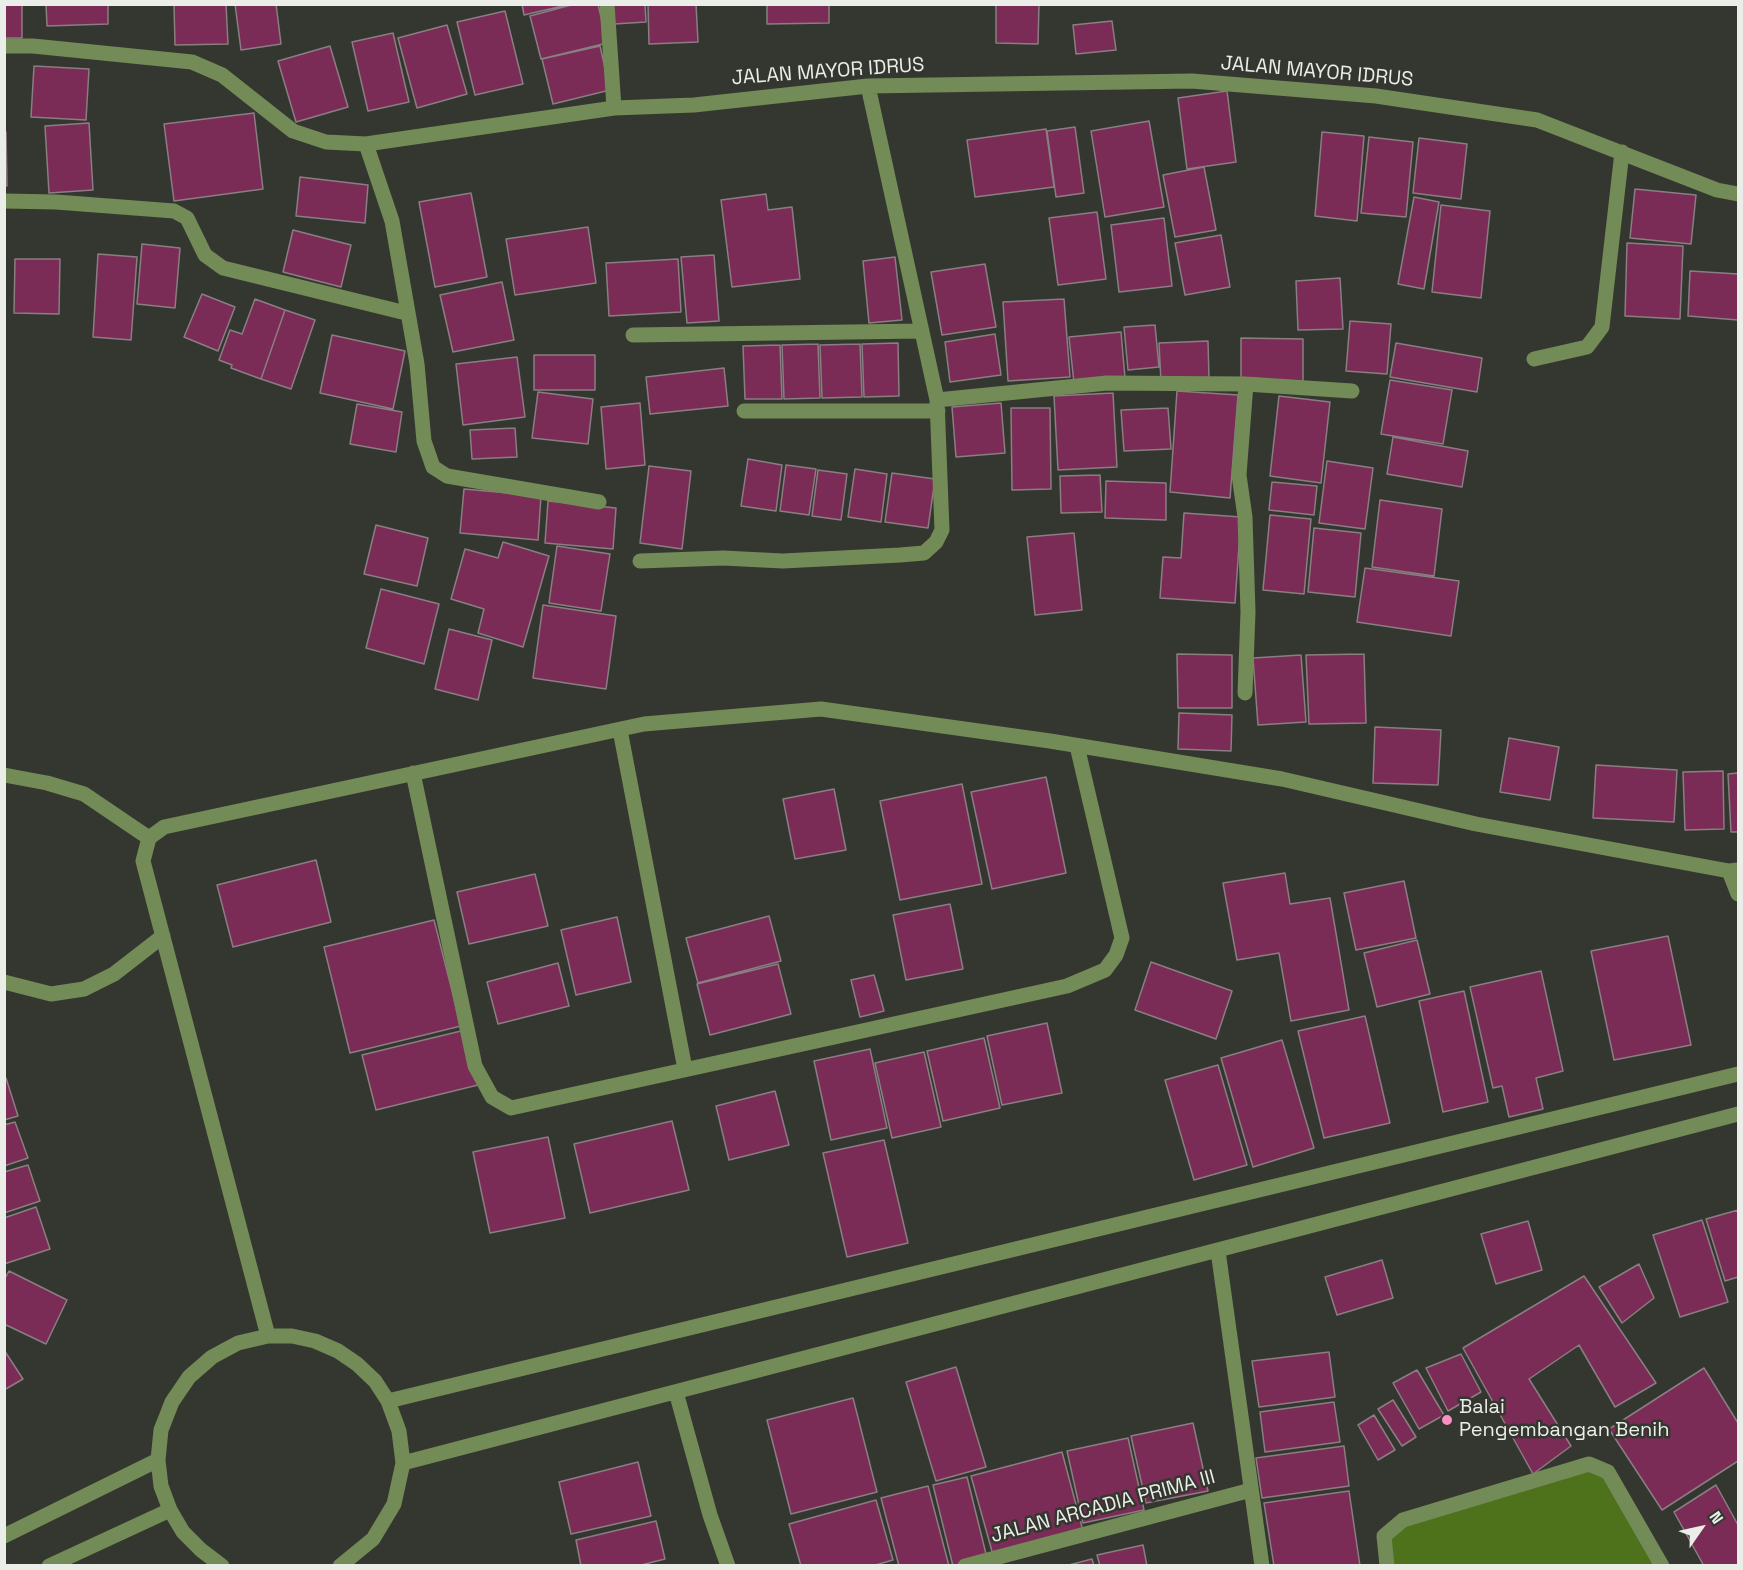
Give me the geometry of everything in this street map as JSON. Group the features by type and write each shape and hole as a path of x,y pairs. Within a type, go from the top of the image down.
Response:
{"street":[{"path":"607,4 614,108"},
{"name":"JALAN MAYOR IDRUS","path":"4,46 192,62 222,75 292,131 326,142 366,144 614,108 694,105 868,86 1192,81 1376,96 1537,120 1717,190 1738,194"},
{"path":"640,561 723,558 783,561 924,553 936,542 942,530 938,405 868,86"},
{"path":"366,144 392,222 406,313 417,364 424,441 434,467 447,476 599,502"},
{"path":"1534,359 1587,347 1602,327 1622,152"},
{"path":"4,201 56,202 174,211 187,218 205,255 224,268 406,313"},
{"path":"633,335 922,331"},
{"path":"744,411 938,405 1107,383 1246,384 1352,391"},
{"path":"1245,693 1248,612 1246,529 1239,475 1246,384"},
{"path":"268,1336 143,861 149,838 164,827 644,724 820,709 1077,746 1282,779 1476,824 1734,870 1738,894"},
{"path":"620,730 685,1069"},
{"path":"413,773 475,1066 492,1098 511,1108 1067,986 1105,970 1116,955 1122,938 1077,746"},
{"path":"4,775 47,783 84,794 149,838"},
{"path":"4,982 51,994 84,989 114,974 163,936"},
{"path":"388,1401 1738,1074"},
{"path":"403,1463 1738,1114"},
{"path":"1218,1251 1262,1566"},
{"path":"222,1566 183,1532 170,1510 161,1486 158,1460 161,1430 172,1402 189,1377 212,1357 238,1343 268,1336 292,1336 315,1341 338,1351 357,1364 375,1381 388,1401 399,1431 403,1463 394,1504 373,1539 340,1566"},
{"path":"676,1392 710,1515 728,1566"},
{"path":"4,1536 158,1460"},
{"path":"1387,1566 1384,1536 1403,1520 1588,1464 1608,1472 1662,1566"},
{"name":"JALAN ARCADIA PRIMA III","path":"965,1566 1251,1490"},
{"path":"49,1566 170,1510"}],"green space":[{"path":"1589,1464 1608,1472 1662,1565 1387,1565 1384,1536 1403,1520"}],"building":[{"path":"4,4 22,4 22,38 4,38"},
{"path":"46,4 108,4 108,24 47,26"},
{"path":"174,4 226,4 228,44 175,45"},
{"path":"235,4 276,4 281,44 241,50"},
{"path":"522,4 571,4 524,15"},
{"path":"575,4 598,4 607,43 541,59 530,16"},
{"path":"613,4 645,4 646,22 614,24"},
{"path":"648,4 696,4 698,42 649,44"},
{"path":"767,4 829,4 829,23 767,24"},
{"path":"996,4 1039,4 1038,44 996,43"},
{"path":"505,11 523,84 475,95 457,22"},
{"path":"1112,21 1116,50 1076,54 1073,25"},
{"path":"447,25 467,94 417,108 398,38"},
{"path":"393,33 409,102 368,111 352,42"},
{"path":"330,46 348,107 296,122 278,61"},
{"path":"600,46 610,90 553,104 542,59"},
{"path":"34,66 89,69 86,120 31,117"},
{"path":"1227,91 1236,162 1187,169 1178,98"},
{"path":"254,113 263,189 174,201 164,124"},
{"path":"1149,121 1164,207 1105,217 1091,131"},
{"path":"89,123 93,190 49,193 45,126"},
{"path":"1075,127 1084,193 1056,197 1047,131"},
{"path":"1046,129 1054,187 975,197 967,140"},
{"path":"4,132 6,132 7,186 4,186"},
{"path":"1322,132 1364,136 1357,221 1315,216"},
{"path":"1369,137 1413,142 1406,217 1361,213"},
{"path":"1419,138 1467,144 1461,199 1413,193"},
{"path":"1204,167 1216,230 1175,237 1163,175"},
{"path":"300,177 368,185 365,223 296,216"},
{"path":"1635,189 1696,195 1691,244 1630,238"},
{"path":"471,193 487,277 435,287 419,202"},
{"path":"766,194 768,210 792,207 800,279 732,287 721,200"},
{"path":"1414,197 1439,202 1424,289 1398,284"},
{"path":"1441,205 1490,211 1481,298 1432,292"},
{"path":"1097,212 1106,279 1058,285 1049,218"},
{"path":"1164,218 1172,286 1119,292 1111,225"},
{"path":"588,227 596,283 515,295 506,239"},
{"path":"293,230 351,245 341,287 283,272"},
{"path":"1221,235 1230,287 1185,295 1175,243"},
{"path":"1627,243 1683,246 1680,319 1625,316"},
{"path":"142,244 180,248 175,308 137,304"},
{"path":"98,254 137,257 131,340 93,337"},
{"path":"714,255 719,321 687,323 681,257"},
{"path":"895,257 902,320 869,323 863,261"},
{"path":"15,259 60,259 59,314 14,313"},
{"path":"678,259 681,312 609,316 606,263"},
{"path":"985,264 996,327 942,335 931,272"},
{"path":"1690,271 1738,274 1738,320 1688,316"},
{"path":"1340,278 1343,329 1298,330 1296,281"},
{"path":"502,282 514,340 453,352 440,295"},
{"path":"202,294 235,307 218,351 184,337"},
{"path":"255,299 285,310 261,379 231,368 232,365 219,360 230,330 242,334"},
{"path":"1064,299 1070,377 1008,381 1003,302"},
{"path":"285,310 315,320 291,389 261,379"},
{"path":"1350,321 1391,324 1387,374 1346,371"},
{"path":"1155,325 1159,367 1128,370 1124,327"},
{"path":"1121,332 1125,378 1074,383 1069,337"},
{"path":"995,334 1001,375 950,382 945,342"},
{"path":"332,335 405,351 393,409 320,393"},
{"path":"1241,338 1303,339 1303,381 1241,380"},
{"path":"1208,341 1209,380 1161,382 1159,343"},
{"path":"898,343 899,396 864,397 862,344"},
{"path":"1396,343 1482,358 1477,392 1390,377"},
{"path":"818,344 820,398 784,399 782,345"},
{"path":"860,344 862,397 822,398 820,345"},
{"path":"780,345 782,399 745,399 743,346"},
{"path":"534,355 595,355 595,390 534,390"},
{"path":"517,357 525,417 463,425 456,364"},
{"path":"724,368 728,406 650,414 646,377"},
{"path":"1390,380 1452,390 1443,444 1381,434"},
{"path":"1177,391 1238,395 1230,498 1170,492"},
{"path":"538,392 593,399 588,444 532,438"},
{"path":"1113,393 1117,467 1058,470 1054,396"},
{"path":"1279,396 1330,402 1321,483 1270,476"},
{"path":"640,403 645,465 606,469 601,407"},
{"path":"1001,403 1005,453 956,457 952,407"},
{"path":"357,404 402,412 396,452 350,444"},
{"path":"1011,408 1050,408 1051,489 1012,490"},
{"path":"1168,408 1171,449 1124,451 1121,410"},
{"path":"515,428 517,457 472,459 470,430"},
{"path":"1393,437 1468,451 1462,487 1387,474"},
{"path":"748,459 782,465 776,511 741,506"},
{"path":"1327,461 1373,468 1365,529 1319,523"},
{"path":"786,465 816,469 809,515 780,511"},
{"path":"649,466 691,471 682,549 640,543"},
{"path":"855,469 887,474 881,522 848,517"},
{"path":"818,470 847,474 841,520 812,516"},
{"path":"892,473 935,479 928,528 885,522"},
{"path":"1100,475 1102,512 1061,513 1060,476"},
{"path":"1106,481 1166,483 1166,520 1105,518"},
{"path":"1272,482 1317,486 1314,515 1269,510"},
{"path":"464,489 541,496 538,540 460,533"},
{"path":"1380,500 1442,509 1434,576 1372,567"},
{"path":"548,501 616,508 613,549 545,543"},
{"path":"1184,513 1241,517 1235,603 1160,598 1163,557 1181,558"},
{"path":"1270,515 1311,519 1304,594 1263,590"},
{"path":"376,525 428,538 417,586 364,574"},
{"path":"1314,528 1361,533 1355,597 1308,592"},
{"path":"1074,533 1082,610 1035,615 1027,537"},
{"path":"503,542 549,556 523,647 478,633 484,609 451,599 465,549 498,558"},
{"path":"557,546 610,554 601,611 549,603"},
{"path":"1365,568 1459,581 1451,636 1357,622"},
{"path":"381,589 439,604 424,664 366,648"},
{"path":"543,605 616,616 606,689 533,678"},
{"path":"449,629 492,640 478,700 435,689"},
{"path":"1177,654 1232,655 1232,708 1178,708"},
{"path":"1364,654 1366,723 1309,724 1306,655"},
{"path":"1301,655 1306,722 1258,725 1253,658"},
{"path":"1179,713 1232,715 1231,751 1178,749"},
{"path":"1375,727 1441,730 1438,785 1373,783"},
{"path":"1509,738 1559,747 1550,800 1500,792"},
{"path":"1596,765 1677,770 1674,822 1593,818"},
{"path":"1723,771 1724,829 1685,830 1683,772"},
{"path":"1738,773 1738,832 1731,832 1728,774"},
{"path":"1046,777 1066,873 992,889 971,792"},
{"path":"962,784 982,884 900,900 880,801"},
{"path":"834,789 846,850 795,859 783,799"},
{"path":"316,860 331,922 233,947 217,885"},
{"path":"1285,873 1290,904 1330,898 1349,1010 1291,1021 1279,953 1237,960 1223,883"},
{"path":"535,874 548,926 469,944 457,892"},
{"path":"1404,881 1416,938 1356,950 1344,893"},
{"path":"950,904 963,969 906,980 893,915"},
{"path":"769,916 781,961 698,983 686,938"},
{"path":"617,917 631,982 576,995 561,930"},
{"path":"434,920 461,1026 350,1053 324,947"},
{"path":"1668,936 1691,1045 1614,1060 1591,951"},
{"path":"1417,940 1430,994 1377,1007 1364,953"},
{"path":"1151,962 1232,991 1216,1039 1135,1010"},
{"path":"558,963 569,1006 498,1024 487,982"},
{"path":"778,964 791,1014 710,1035 697,984"},
{"path":"1541,971 1563,1071 1536,1078 1543,1109 1509,1117 1502,1086 1493,1088 1470,987"},
{"path":"874,975 884,1011 860,1017 851,980"},
{"path":"1464,991 1488,1102 1443,1112 1419,1001"},
{"path":"1365,1016 1390,1123 1324,1138 1298,1031"},
{"path":"1047,1023 1062,1093 1002,1105 987,1036"},
{"path":"465,1030 478,1085 376,1110 362,1055"},
{"path":"984,1038 1000,1108 943,1121 927,1051"},
{"path":"1282,1040 1314,1148 1253,1167 1221,1058"},
{"path":"870,1049 887,1128 831,1140 814,1061"},
{"path":"924,1052 941,1127 892,1138 875,1063"},
{"path":"1218,1065 1247,1165 1194,1180 1165,1080"},
{"path":"6,1078 18,1116 4,1120 4,1079"},
{"path":"775,1091 789,1145 729,1160 716,1106"},
{"path":"672,1121 689,1190 590,1213 574,1144"},
{"path":"15,1122 28,1158 4,1166 4,1125"},
{"path":"548,1137 565,1218 490,1233 473,1152"},
{"path":"884,1140 908,1243 847,1257 823,1153"},
{"path":"28,1165 40,1201 4,1213 4,1172"},
{"path":"36,1207 50,1249 4,1264 4,1218"},
{"path":"1738,1210 1738,1277 1725,1281 1706,1219"},
{"path":"1702,1220 1728,1302 1680,1317 1653,1235"},
{"path":"1528,1221 1542,1270 1496,1284 1481,1234"},
{"path":"1382,1260 1393,1298 1337,1315 1325,1277"},
{"path":"1639,1264 1654,1298 1622,1323 1599,1287"},
{"path":"9,1271 67,1300 46,1344 4,1324 4,1280"},
{"path":"1584,1276 1656,1383 1615,1407 1579,1345 1529,1379 1571,1446 1533,1474 1463,1348"},
{"path":"4,1350 23,1379 4,1390"},
{"path":"1329,1352 1335,1397 1259,1407 1252,1361"},
{"path":"1461,1354 1481,1392 1448,1411 1426,1368"},
{"path":"956,1367 986,1467 936,1481 906,1382"},
{"path":"1704,1368 1738,1423 1738,1461 1662,1510 1609,1429"},
{"path":"1417,1370 1444,1415 1419,1429 1393,1383"},
{"path":"853,1398 877,1492 791,1514 767,1420"},
{"path":"1393,1400 1416,1437 1402,1446 1378,1409"},
{"path":"1334,1402 1340,1442 1265,1452 1260,1412"},
{"path":"1374,1415 1395,1450 1378,1460 1358,1425"},
{"path":"1193,1423 1208,1491 1146,1503 1131,1436"},
{"path":"1128,1438 1144,1510 1083,1523 1067,1451"},
{"path":"1344,1446 1349,1486 1262,1498 1256,1458"},
{"path":"1062,1452 1083,1531 993,1555 971,1476"},
{"path":"638,1462 651,1516 571,1534 559,1482"},
{"path":"967,1477 987,1558 953,1566 933,1485"},
{"path":"1716,1485 1738,1525 1738,1566 1704,1566 1674,1512"},
{"path":"928,1486 949,1566 899,1566 881,1498"},
{"path":"1349,1491 1360,1566 1274,1566 1264,1503"},
{"path":"876,1500 893,1560 872,1566 801,1566 789,1524"},
{"path":"656,1521 665,1559 637,1566 581,1566 576,1540"},
{"path":"1143,1545 1147,1566 1100,1566 1097,1555"},
{"path":"1092,1559 1094,1566 1065,1566"}],"place":[{"name":"Balai Pengembangan Benih","path":"1447,1420"}]}
